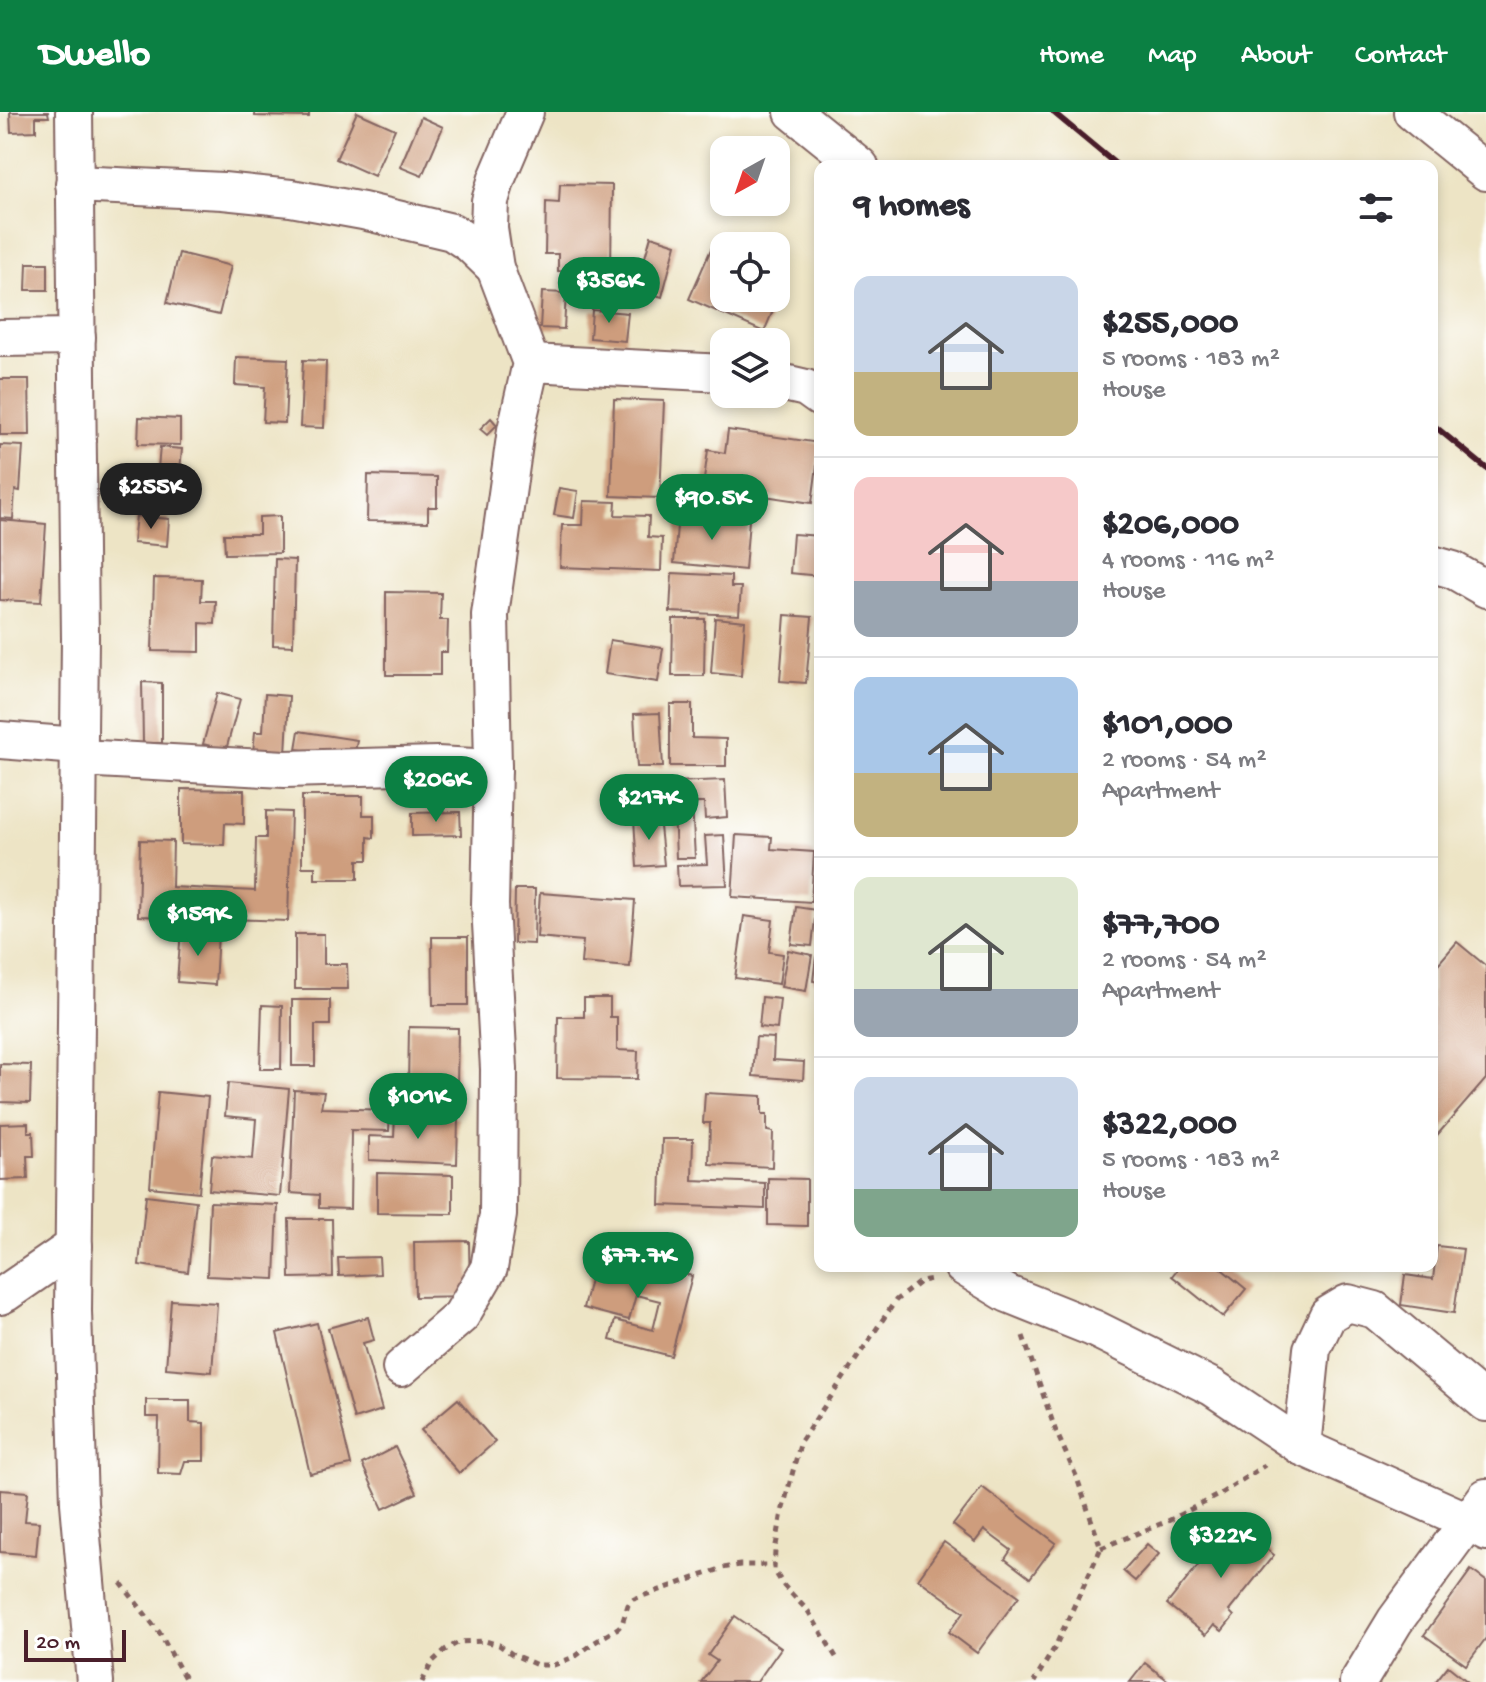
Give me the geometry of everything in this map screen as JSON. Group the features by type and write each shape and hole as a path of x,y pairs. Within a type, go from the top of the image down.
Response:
{"street":[{"path":"74,112 79,752 73,1311 79,1503 95,1682"},
{"path":"401,1368 461,1316 489,1268 498,1215 499,1069 490,905 493,768 490,615 516,430 531,363 495,268 489,228 490,201 497,178 525,112"},
{"path":"793,112 853,160"},
{"path":"1412,112 1486,172"},
{"path":"74,184 223,191 291,198 413,221 452,232 495,268"},
{"path":"452,232 490,201"},
{"path":"0,338 77,337"},
{"path":"531,363 710,372"},
{"path":"790,384 814,394"},
{"path":"1438,566 1453,570 1486,589"},
{"path":"0,740 79,752 285,769 437,765 493,768"},
{"path":"0,1296 74,1246"},
{"path":"951,1272 1093,1328 1212,1387 1302,1447 1480,1516 1395,1621 1358,1682"},
{"path":"1302,1447 1312,1349 1328,1315 1348,1303 1375,1310 1486,1403"}],"path":[{"path":"1053,112 1111,160"},
{"path":"1438,429 1486,468"},
{"path":"836,1657 808,1611 784,1586 774,1570 782,1512 801,1441 896,1300 921,1281 951,1272"},
{"path":"1008,1294 1101,1548"},
{"path":"1034,1682 1055,1647 1101,1548 1168,1521 1220,1494 1262,1466 1302,1447"},
{"path":"82,1545 122,1584 159,1632 187,1682"},
{"path":"422,1682 432,1662 459,1642 485,1641 537,1665 554,1665 576,1656 618,1628 634,1599 723,1568 774,1565"}],"building":[{"path":"10,112 48,112 49,117 36,117 36,131 11,132"},
{"path":"255,112 309,112 309,117 255,116"},
{"path":"357,112 395,129 374,176 336,159"},
{"path":"421,117 443,127 422,176 400,167"},
{"path":"560,184 612,185 611,272 558,271 558,254 545,254 546,202 559,203"},
{"path":"651,236 676,244 662,297 636,289"},
{"path":"710,251 710,308 689,299"},
{"path":"179,253 231,266 219,315 167,303"},
{"path":"27,263 48,263 48,290 26,290"},
{"path":"542,292 566,293 564,329 540,328"},
{"path":"592,310 628,313 625,341 590,338"},
{"path":"719,312 772,312 766,328 755,328"},
{"path":"236,357 288,359 285,423 263,422 265,387 235,385"},
{"path":"303,360 326,361 324,428 300,427"},
{"path":"0,379 29,379 30,435 0,435"},
{"path":"614,399 664,401 660,498 611,496"},
{"path":"139,417 180,419 180,445 138,444"},
{"path":"491,418 497,425 487,435 480,429"},
{"path":"728,430 814,442 812,503 703,487 708,450 725,453"},
{"path":"0,445 23,446 20,491 15,490 13,519 0,518"},
{"path":"160,447 182,449 176,513 154,511"},
{"path":"368,475 437,477 437,507 428,507 428,522 367,521"},
{"path":"559,488 578,491 574,518 554,515"},
{"path":"584,501 616,502 615,515 649,516 648,537 662,538 661,571 560,567 562,525 583,525"},
{"path":"678,513 749,520 745,570 674,563"},
{"path":"136,516 169,519 167,546 133,543"},
{"path":"280,516 280,553 225,554 224,534 259,534 259,517"},
{"path":"0,520 46,524 41,602 0,600"},
{"path":"793,534 814,536 814,575 790,573"},
{"path":"275,559 295,560 293,646 273,645"},
{"path":"672,573 731,576 731,587 741,587 739,615 670,612"},
{"path":"154,578 202,579 201,601 216,601 215,624 200,623 200,652 152,651"},
{"path":"386,592 441,593 440,620 448,620 447,652 440,652 440,675 386,675"},
{"path":"785,615 812,617 806,683 780,681"},
{"path":"715,618 745,621 741,676 711,673"},
{"path":"673,619 705,619 704,676 672,676"},
{"path":"610,640 663,648 658,682 605,674"},
{"path":"142,682 162,683 162,743 143,743"},
{"path":"217,693 240,699 226,750 203,744"},
{"path":"265,694 289,696 286,754 253,753 255,732 263,732"},
{"path":"670,704 692,704 692,738 726,739 726,766 670,766"},
{"path":"660,713 663,767 637,767 634,714"},
{"path":"299,731 357,740 354,758 296,749"},
{"path":"725,780 727,817 705,819 704,803 692,803 695,858 676,858 673,782"},
{"path":"181,789 244,790 244,824 225,823 224,845 181,844"},
{"path":"302,796 363,796 363,815 374,815 374,838 368,837 368,860 358,860 358,879 315,879 315,867 302,867"},
{"path":"266,811 291,812 288,921 138,916 140,840 173,841 172,887 255,891 256,838 266,838"},
{"path":"460,812 461,835 412,836 412,813"},
{"path":"659,817 664,865 637,867 634,819"},
{"path":"724,835 727,885 678,886 677,865 707,864 705,836"},
{"path":"736,835 772,837 771,849 814,852 811,902 732,897"},
{"path":"515,889 535,889 534,944 514,943"},
{"path":"540,893 635,900 630,967 581,963 583,941 537,937"},
{"path":"796,907 814,910 812,946 791,944"},
{"path":"744,916 773,920 769,952 783,954 779,984 735,978"},
{"path":"181,930 218,933 215,985 177,982"},
{"path":"295,934 324,934 324,964 347,964 348,989 295,989"},
{"path":"432,937 468,937 468,1005 433,1005"},
{"path":"1457,942 1486,966 1486,1079 1438,1134 1438,964"},
{"path":"788,950 812,955 806,991 781,987"},
{"path":"762,997 780,999 777,1029 759,1027"},
{"path":"584,998 610,998 610,1017 617,1017 617,1050 638,1051 637,1079 557,1078 558,1017 584,1017"},
{"path":"292,1000 330,1000 330,1025 315,1025 315,1066 292,1066"},
{"path":"262,1005 282,1006 281,1069 260,1069"},
{"path":"409,1027 458,1028 457,1087 408,1087"},
{"path":"756,1037 774,1038 773,1060 804,1062 803,1080 753,1076"},
{"path":"0,1064 31,1065 30,1103 0,1102"},
{"path":"228,1083 289,1089 280,1196 209,1190 212,1155 253,1159 256,1119 225,1116"},
{"path":"294,1090 324,1092 321,1108 390,1110 389,1131 351,1130 350,1209 319,1208 319,1195 290,1193"},
{"path":"158,1092 208,1097 199,1192 150,1187"},
{"path":"705,1093 762,1096 762,1114 767,1114 767,1131 773,1132 772,1167 709,1164 710,1123 703,1123"},
{"path":"395,1116 458,1118 457,1164 369,1160 369,1136 394,1137"},
{"path":"28,1123 28,1132 33,1132 34,1156 27,1156 28,1179 0,1180 0,1124"},
{"path":"662,1139 693,1139 692,1180 765,1183 765,1209 660,1205"},
{"path":"377,1173 453,1175 453,1214 377,1213"},
{"path":"768,1178 807,1179 807,1226 768,1225"},
{"path":"146,1195 196,1201 188,1272 139,1265"},
{"path":"210,1202 278,1205 275,1279 207,1276"},
{"path":"289,1219 332,1219 333,1277 290,1278"},
{"path":"469,1241 470,1296 415,1297 414,1242"},
{"path":"1438,1246 1463,1249 1454,1313 1401,1305 1405,1275 1433,1279 1434,1272 1438,1272"},
{"path":"597,1251 692,1276 671,1356 610,1340 615,1320 653,1330 660,1301 636,1295 629,1320 583,1308"},
{"path":"379,1257 380,1274 339,1276 338,1258"},
{"path":"1175,1272 1225,1272 1246,1289 1223,1317 1172,1276"},
{"path":"171,1300 217,1303 212,1372 166,1368"},
{"path":"368,1317 374,1340 363,1343 382,1410 354,1419 328,1328"},
{"path":"317,1323 351,1465 310,1474 277,1333"},
{"path":"458,1399 495,1442 459,1473 421,1430"},
{"path":"146,1400 190,1400 190,1422 204,1423 204,1461 185,1461 181,1474 158,1473 159,1417 146,1417"},
{"path":"395,1447 417,1493 383,1509 362,1464"},
{"path":"982,1487 1056,1543 1030,1578 1005,1559 1011,1550 984,1530 975,1542 953,1525"},
{"path":"0,1490 28,1492 25,1521 39,1522 36,1555 0,1552"},
{"path":"1233,1522 1274,1555 1229,1611 1234,1616 1222,1631 1214,1625 1206,1635 1167,1604"},
{"path":"944,1542 1019,1596 977,1653 949,1632 964,1612 918,1579"},
{"path":"1147,1544 1159,1554 1135,1581 1123,1571"},
{"path":"1471,1570 1486,1581 1486,1638 1466,1665 1424,1635"},
{"path":"735,1616 781,1648 757,1682 701,1682 717,1661 708,1655"},
{"path":"1145,1663 1170,1682 1130,1682"},
{"path":"1448,1666 1468,1682 1435,1682"}],"railway":[{"path":"1053,112 1111,160"},
{"path":"1438,429 1486,468"}]}
